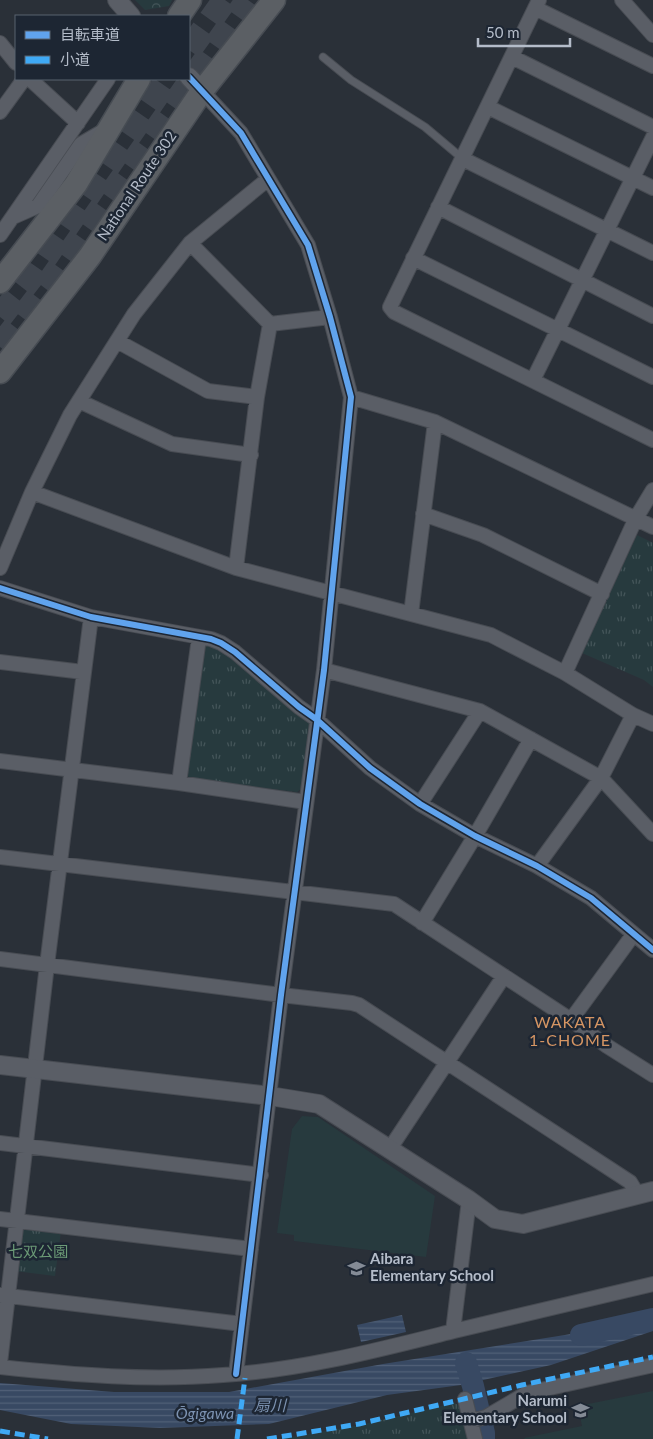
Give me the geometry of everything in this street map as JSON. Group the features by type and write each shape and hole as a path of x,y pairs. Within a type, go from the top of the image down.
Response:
{"highway":[{"name":"National Route 302","path":"0,372 90,256 161,151 195,84 274,0"},
{"path":"0,282 76,184 138,80"}],"street":[{"path":"116,0 130,15"},
{"path":"622,0 653,36"},
{"path":"653,66 537,4 390,307 394,312 653,440"},
{"path":"0,43 15,62"},
{"path":"512,57 653,127"},
{"path":"0,112 23,80"},
{"path":"31,80 78,123"},
{"path":"0,235 107,80"},
{"path":"195,84 241,134 308,245 330,317 351,397 324,670 316,719 315,741 281,995 236,1374"},
{"path":"488,107 653,188"},
{"path":"12,217 38,206 81,144 106,135"},
{"path":"533,380 653,137"},
{"path":"463,158 653,254"},
{"path":"0,568 32,492 70,416 134,314 190,243 268,179"},
{"path":"438,207 653,316"},
{"path":"190,243 270,324"},
{"path":"413,258 653,377"},
{"path":"270,324 330,317"},
{"path":"236,568 257,397 270,324"},
{"path":"117,342 208,390 257,397"},
{"path":"351,397 435,422 653,527"},
{"path":"80,401 172,444 251,455"},
{"path":"411,614 435,422"},
{"path":"566,673 636,518 653,490"},
{"path":"32,492 236,568 491,635 566,673 653,724"},
{"path":"423,514 484,535 602,594"},
{"path":"0,588 91,617 211,639 221,643 235,652 299,707 316,719 370,768 420,804 475,836 537,866 591,898 633,935 652,947"},
{"path":"0,1363 4,1296 26,1146 91,617"},
{"path":"179,783 199,638"},
{"path":"0,662 83,672"},
{"path":"324,670 480,711 601,778 653,834"},
{"path":"420,804 480,711"},
{"path":"537,866 601,778 633,714"},
{"path":"422,923 531,739"},
{"path":"0,761 179,783 306,802"},
{"path":"0,857 394,904 653,1075"},
{"path":"571,1020 633,935"},
{"path":"0,959 359,1005 649,1195"},
{"path":"389,1150 504,976"},
{"path":"0,1065 270,1096 319,1104 495,1218 524,1224 649,1195"},
{"path":"0,1142 261,1175"},
{"path":"453,1331 469,1200"},
{"path":"0,1219 252,1249"},
{"path":"0,1367 89,1375 155,1378 236,1374 329,1361 653,1284"},
{"path":"4,1296 242,1324"},
{"path":"478,1419 527,1393 653,1365"},
{"path":"465,1398 478,1419 475,1439"}],"lane":[{"path":"323,57 351,80 425,127 463,158"}],"green space":[{"path":"135,0 172,0 169,6 145,10"},
{"path":"637,535 653,543 653,687 644,680 582,653"},
{"path":"209,642 216,645 307,717 310,726 303,787 297,792 190,779 186,773 202,647"},
{"path":"302,1116 318,1117 435,1196 426,1257 294,1241 294,1235 277,1233 292,1129"},
{"name":"七双公園","path":"27,1227 61,1231 55,1276 15,1271 21,1232"},
{"path":"653,1391 653,1439 524,1438 582,1426 578,1406"},
{"path":"454,1403 463,1407 471,1439 280,1439 360,1425"}],"water":[{"path":"402,1315 406,1332 361,1342 357,1325"},
{"name":"扇川","path":"653,1321 653,1331 551,1365 461,1385 387,1395 269,1424 160,1428 71,1424 0,1410 0,1383 114,1392 229,1392 383,1364"}],"waterway":[{"name":"扇川","path":"581,1335 653,1319"},
{"path":"466,1363 473,1386 484,1439"}],"tunnel":[{"path":"190,49 225,0"},
{"path":"0,347 48,284 248,0"},
{"path":"0,317 33,275 167,80"}],"marked path":[{"path":"267,1439 359,1424 522,1385 653,1357"},
{"path":"237,1439 245,1378"},
{"path":"0,1431 48,1439"}],"cycle path":[{"path":"190,78 241,133 308,245 330,317 351,397 324,670 281,995 236,1374"},
{"path":"0,588 91,617 211,639 221,643 235,652 299,707 316,719 370,768 420,804 475,836 537,866 591,898 653,950"}],"place":[{"name":"Aibara Elementary School","path":"356,1268"},
{"name":"Narumi Elementary School","path":"581,1410"}],"district":[{"name":"WAKATA 1-CHOME","path":"570,1031"}],"water label":[{"name":"Ōgigawa","path":"205,1413"}]}
